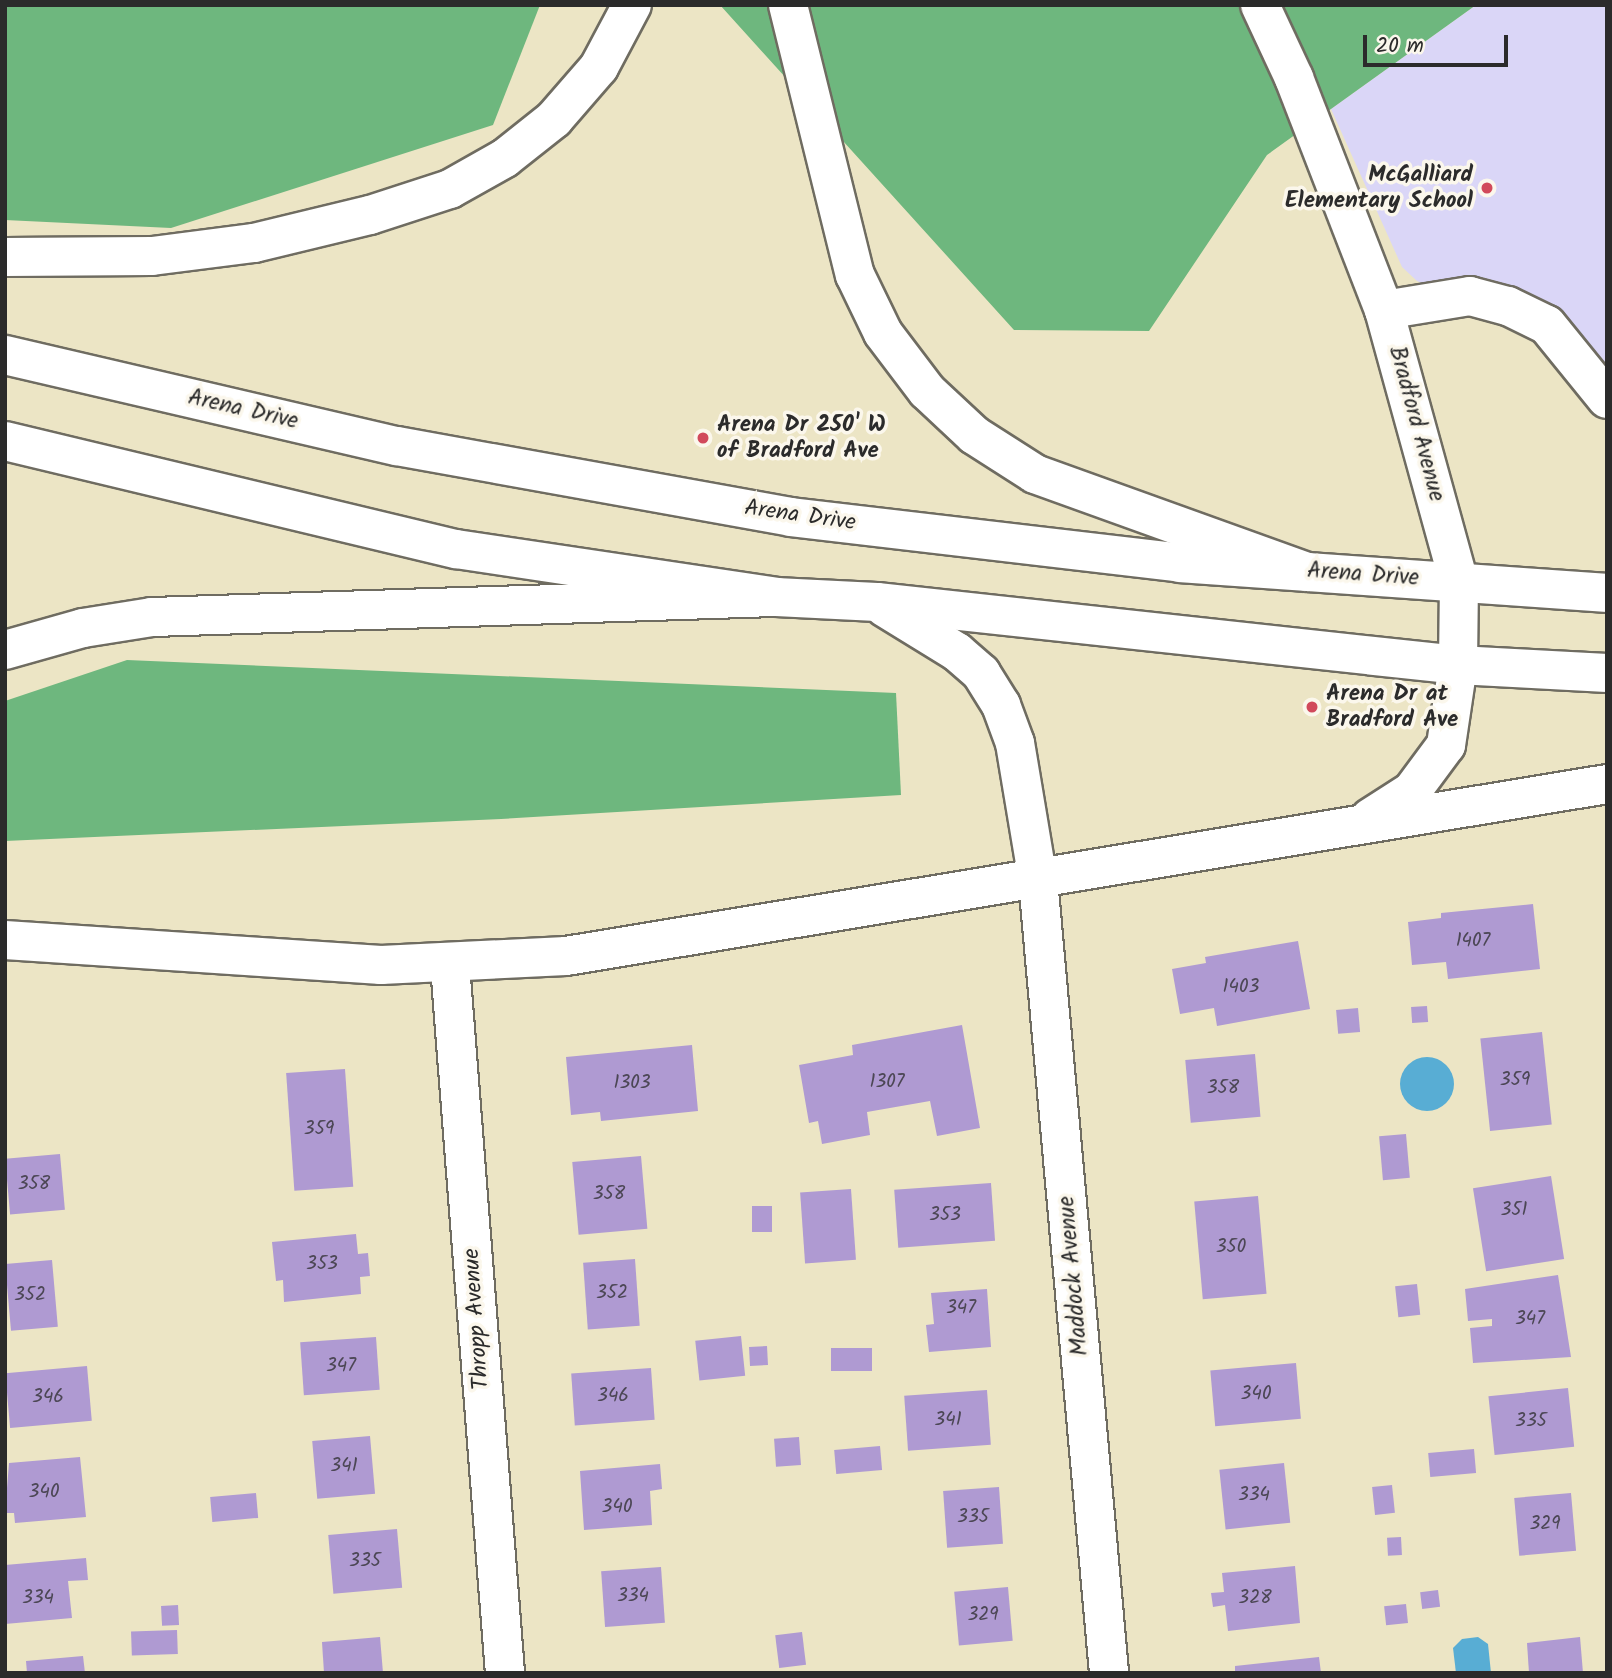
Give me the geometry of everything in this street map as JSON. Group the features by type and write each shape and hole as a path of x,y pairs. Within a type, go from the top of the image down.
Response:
{"main road":[{"path":"5,257 152,256 254,243 370,215 450,189 505,158 554,119 599,66 632,5"},
{"path":"789,5 855,275 883,334 927,391 974,435 1035,474 1307,572"},
{"name":"Bradford Avenue","path":"1260,5 1294,78 1384,310 1459,582 1458,665 1446,745 1412,791 1359,825"},
{"path":"1384,310 1470,296 1508,306 1547,325 1607,399"},
{"name":"Arena Drive","path":"5,355 397,446 791,517 1180,563 1607,593"},
{"path":"5,441 456,549 776,597"},
{"path":"5,650 83,628 152,617 776,597 877,602 1458,665 1607,673"},
{"name":"Maddock Avenue","path":"877,602 957,652 981,673 1002,705 1015,743 1038,880 1109,1673"},
{"path":"5,940 381,965 450,965 566,957 1607,783"},
{"name":"Thropp Avenue","path":"450,965 505,1673"}],"shaded area":[{"name":"McGalliard Elementary School","path":"1476,5 1607,5 1607,381 1587,353 1417,281 1402,267 1331,109"}],"green space":[{"path":"5,5 540,5 493,125 171,228 5,220"},
{"path":"720,5 1476,5 1267,155 1149,331 1014,330"},
{"path":"127,660 896,693 901,795 501,819 5,841 5,701"}],"water":[{"path":"1427,1057 1446,1065 1454,1084 1446,1103 1427,1111 1408,1103 1400,1084 1408,1065"},
{"path":"1478,1637 1488,1644 1491,1673 1456,1673 1453,1648 1462,1639"}],"building":[{"path":"1533,904 1540,969 1448,979 1446,962 1412,965 1408,922 1441,918 1441,913"},
{"path":"1298,941 1310,1009 1217,1026 1214,1008 1180,1014 1172,969 1206,963 1205,957"},
{"path":"1427,1006 1428,1022 1412,1023 1411,1007"},
{"path":"1358,1008 1360,1032 1338,1034 1336,1010"},
{"path":"962,1025 980,1128 937,1136 930,1101 867,1112 870,1135 822,1144 818,1121 809,1123 799,1065 853,1055 852,1045"},
{"path":"1542,1032 1552,1124 1490,1131 1480,1038"},
{"path":"692,1045 698,1111 601,1121 600,1112 571,1115 566,1057"},
{"path":"1255,1054 1260,1117 1191,1123 1185,1060"},
{"path":"345,1069 353,1187 294,1191 286,1073"},
{"path":"1406,1134 1410,1178 1383,1180 1379,1136"},
{"path":"60,1154 65,1210 10,1215 5,1159"},
{"path":"641,1156 647,1229 579,1235 572,1162"},
{"path":"1551,1176 1564,1259 1486,1271 1473,1188"},
{"path":"991,1183 995,1241 898,1248 894,1190"},
{"path":"851,1189 856,1260 805,1263 800,1193"},
{"path":"1258,1196 1267,1294 1203,1299 1194,1202"},
{"path":"752,1206 772,1206 772,1232 752,1232"},
{"path":"356,1234 358,1254 368,1253 370,1276 360,1277 361,1294 284,1302 283,1280 276,1281 272,1242"},
{"path":"635,1259 640,1326 588,1329 583,1263"},
{"path":"52,1260 58,1327 11,1331 5,1264"},
{"path":"1558,1275 1571,1357 1473,1363 1470,1328 1492,1326 1492,1319 1468,1321 1465,1289"},
{"path":"1417,1284 1420,1315 1398,1317 1395,1286"},
{"path":"987,1289 991,1347 929,1352 926,1325 934,1324 931,1293"},
{"path":"741,1336 745,1376 699,1381 695,1341"},
{"path":"376,1337 380,1390 304,1395 300,1342"},
{"path":"767,1346 768,1365 750,1366 749,1347"},
{"path":"831,1348 872,1348 872,1371 831,1371"},
{"path":"1296,1363 1301,1419 1215,1426 1210,1370"},
{"path":"87,1366 92,1421 10,1428 5,1373"},
{"path":"651,1368 655,1420 575,1425 571,1374"},
{"path":"1568,1388 1574,1447 1495,1455 1488,1396"},
{"path":"987,1390 991,1445 908,1451 904,1396"},
{"path":"370,1436 375,1494 317,1499 312,1441"},
{"path":"799,1437 801,1465 776,1467 774,1439"},
{"path":"880,1446 882,1470 836,1474 834,1450"},
{"path":"1474,1449 1476,1473 1430,1477 1428,1453"},
{"path":"80,1457 86,1517 15,1523 14,1513 5,1513 9,1463"},
{"path":"1284,1463 1290,1523 1226,1529 1219,1470"},
{"path":"660,1464 662,1489 650,1491 652,1525 584,1530 580,1471"},
{"path":"1392,1485 1395,1513 1375,1515 1372,1487"},
{"path":"999,1487 1003,1544 947,1548 943,1491"},
{"path":"256,1493 258,1518 212,1522 210,1497"},
{"path":"1571,1493 1576,1551 1519,1556 1514,1498"},
{"path":"397,1529 402,1588 333,1594 328,1535"},
{"path":"1401,1537 1402,1555 1388,1556 1387,1538"},
{"path":"86,1558 88,1580 68,1581 72,1618 5,1624 5,1565"},
{"path":"1295,1566 1300,1623 1228,1631 1225,1605 1213,1607 1211,1593 1224,1592 1222,1573"},
{"path":"661,1567 665,1623 605,1627 601,1571"},
{"path":"1008,1587 1013,1641 959,1646 954,1592"},
{"path":"1438,1590 1440,1607 1422,1609 1420,1592"},
{"path":"1406,1604 1408,1623 1386,1625 1384,1606"},
{"path":"178,1605 179,1625 162,1626 161,1606"},
{"path":"177,1630 178,1654 132,1656 131,1632"},
{"path":"802,1632 806,1665 779,1668 775,1635"},
{"path":"380,1637 383,1673 324,1673 322,1642"},
{"path":"1580,1637 1583,1673 1529,1673 1527,1643"},
{"path":"83,1656 85,1673 27,1673 26,1661"},
{"path":"1319,1657 1321,1673 1235,1673 1235,1666"}],"place":[{"name":"McGalliard Elementary School","path":"1487,188"},
{"name":"Arena Dr 250' W of Bradford Ave","path":"703,438"},
{"name":"Arena Dr at Bradford Ave","path":"1312,707"}]}
